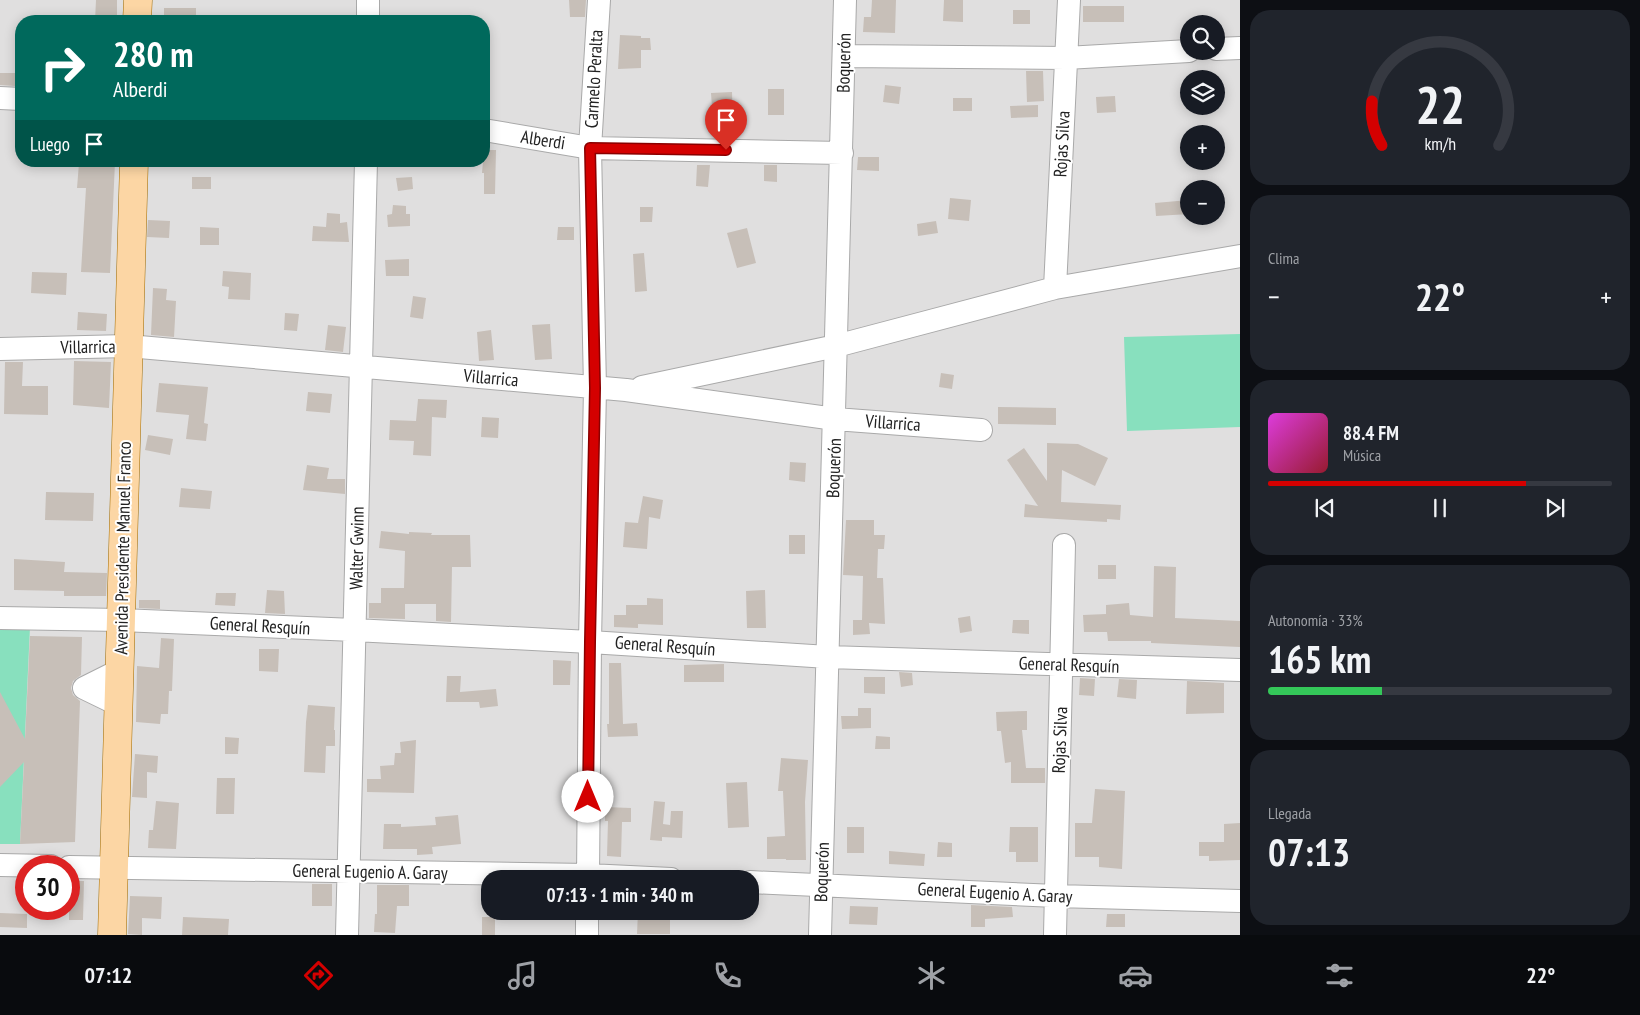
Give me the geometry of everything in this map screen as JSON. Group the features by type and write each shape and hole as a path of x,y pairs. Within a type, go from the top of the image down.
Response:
{"main road":[{"path":"137,15 138,0"},
{"name":"Avenida Presidente Manuel Franco","path":"112,935 134,167"}],"street":[{"path":"368,0 368,15"},
{"name":"Carmelo Peralta","path":"588,870 595,388 590,148 598,0"},
{"name":"Boquerón","path":"820,935 845,0"},
{"name":"Rojas Silva","path":"1055,288 1069,0"},
{"path":"1225,49 1240,48"},
{"path":"844,56 1066,58 1180,52"},
{"path":"0,98 15,99"},
{"name":"Alberdi","path":"490,131 590,148 842,153"},
{"name":"Walter Gwinn","path":"347,935 366,167"},
{"path":"626,390 836,346 1055,288 1239,256"},
{"name":"Villarrica","path":"0,349 128,346 626,390 835,419 981,430"},
{"name":"Rojas Silva","path":"1056,935 1064,545"},
{"name":"General Resquín","path":"0,618 121,620 354,630 828,657 1240,670"},
{"path":"119,705 84,688 120,670"},
{"path":"0,865 15,865"},
{"name":"General Eugenio A. Garay","path":"80,867 481,874"},
{"name":"General Eugenio A. Garay","path":"759,882 1056,896 1240,901"},
{"path":"587,920 587,935"}],"shaded area":[{"path":"0,0 1240,0 1240,935 0,935"}],"green space":[{"path":"1240,334 1240,427 1127,431 1124,337"},
{"path":"0,626 30,627 20,844 0,844"}],"building":[{"path":"96,0 117,0 117,15 95,15"},
{"path":"569,0 586,0 585,17 570,17"},
{"path":"872,0 896,0 895,33 863,32 864,17 871,17"},
{"path":"944,0 963,0 963,22 943,21"},
{"path":"1083,6 1124,6 1124,22 1083,22"},
{"path":"164,8 196,8 196,15 164,15"},
{"path":"1013,10 1030,10 1030,24 1013,24"},
{"path":"620,35 650,38 651,50 641,50 641,68 618,69"},
{"path":"1026,71 1043,71 1044,101 1027,102"},
{"path":"0,73 15,73 15,86 0,85"},
{"path":"885,85 901,87 899,104 883,102"},
{"path":"768,89 784,89 784,115 768,115"},
{"path":"732,92 733,121 713,122 711,93"},
{"path":"1115,96 1116,112 1097,113 1096,97"},
{"path":"953,98 972,98 972,111 953,111"},
{"path":"1038,105 1038,117 1011,118 1010,106"},
{"path":"490,150 496,150 495,194 484,194 484,173 482,173 483,167 490,167"},
{"path":"858,157 879,157 879,171 857,170"},
{"path":"697,165 710,165 708,187 696,186"},
{"path":"764,165 777,165 777,182 764,181"},
{"path":"79,167 115,167 110,273 81,272 86,188 77,188"},
{"path":"192,177 211,177 211,189 192,189"},
{"path":"412,177 413,189 398,191 396,178"},
{"path":"950,198 971,200 969,221 948,219"},
{"path":"1180,201 1180,215 1156,216 1155,203"},
{"path":"393,205 406,206 406,214 410,214 410,226 388,227 387,215 392,214"},
{"path":"640,207 653,207 652,222 640,222"},
{"path":"327,213 340,214 340,223 347,222 349,242 312,241 313,226 326,227"},
{"path":"148,220 170,221 169,238 147,237"},
{"path":"936,221 938,233 918,236 917,224"},
{"path":"200,227 219,228 219,245 200,245"},
{"path":"558,227 574,227 574,240 557,240"},
{"path":"747,228 756,263 737,268 727,233"},
{"path":"644,253 647,291 635,292 633,254"},
{"path":"409,259 409,276 386,276 385,260"},
{"path":"223,271 251,273 250,300 228,299 229,287 222,286"},
{"path":"32,272 67,273 66,295 31,293"},
{"path":"153,288 167,289 166,300 176,301 174,337 151,335"},
{"path":"413,296 426,298 423,319 410,317"},
{"path":"78,312 107,314 106,331 77,330"},
{"path":"285,313 299,314 297,331 284,330"},
{"path":"550,324 552,359 535,360 532,325"},
{"path":"328,325 346,327 343,352 325,350"},
{"path":"491,330 494,360 479,361 477,332"},
{"path":"74,361 111,362 109,408 73,405"},
{"path":"5,362 23,362 22,386 48,386 48,415 4,414"},
{"path":"941,373 954,375 952,389 939,387"},
{"path":"159,383 208,387 204,423 208,424 206,441 186,439 189,415 156,412"},
{"path":"308,392 332,394 330,413 306,411"},
{"path":"418,399 447,400 446,418 432,417 431,456 413,455 414,441 389,440 390,420 416,421"},
{"path":"998,407 1056,408 1056,425 998,424"},
{"path":"482,417 499,418 498,438 481,437"},
{"path":"148,435 173,439 170,455 145,450"},
{"path":"1047,443 1078,444 1108,458 1095,486 1062,470 1061,502 1121,505 1120,520 1107,519 1107,522 1024,517 1025,504 1038,506 1007,460 1024,448 1047,481"},
{"path":"790,462 806,463 805,482 789,480"},
{"path":"307,465 329,468 327,479 345,479 345,494 303,490"},
{"path":"181,488 212,491 210,509 179,507"},
{"path":"46,492 94,493 93,521 45,520"},
{"path":"643,496 663,500 660,519 649,517 647,549 623,547 625,522 638,523"},
{"path":"846,520 874,520 874,535 885,535 884,549 878,549 877,578 883,578 885,624 869,623 870,634 853,635 853,620 862,620 863,576 843,575"},
{"path":"381,531 409,534 409,532 432,533 431,535 470,535 471,567 452,567 451,622 436,621 436,604 405,604 405,619 369,618 369,603 381,603 381,588 404,588 405,551 379,548"},
{"path":"789,535 805,535 805,554 789,554"},
{"path":"14,559 65,562 64,572 107,573 106,596 64,596 64,591 14,590"},
{"path":"1098,565 1116,565 1116,579 1098,579"},
{"path":"1154,566 1176,567 1175,618 1240,621 1240,647 1151,643 1151,641 1108,641 1107,632 1084,632 1083,615 1106,614 1106,605 1129,603 1130,615 1153,617"},
{"path":"267,590 284,591 285,614 265,613"},
{"path":"765,590 766,628 747,628 746,591"},
{"path":"216,593 236,593 235,606 215,605"},
{"path":"647,598 663,599 663,625 638,624 638,628 614,627 614,615 626,615 626,605 647,605"},
{"path":"139,600 160,600 160,609 139,608"},
{"path":"970,616 972,631 960,633 958,618"},
{"path":"1013,620 1029,620 1029,634 1012,633"},
{"path":"30,636 82,637 81,675 73,681 71,688 73,695 80,701 75,842 20,844 24,762 0,787 0,692 25,739"},
{"path":"161,638 174,639 172,691 169,691 168,714 161,714 160,724 136,722 137,666 159,668"},
{"path":"259,649 279,649 278,672 259,671"},
{"path":"553,660 571,661 570,685 553,685"},
{"path":"609,663 621,663 623,724 637,723 638,736 608,737"},
{"path":"724,664 724,682 684,682 684,665"},
{"path":"899,672 912,673 913,685 901,687"},
{"path":"447,676 461,676 460,692 496,689 498,706 480,708 479,702 446,702"},
{"path":"864,677 885,677 885,694 864,693"},
{"path":"1080,678 1095,679 1094,696 1079,695"},
{"path":"1119,679 1137,680 1136,699 1117,697"},
{"path":"1187,681 1224,683 1224,713 1186,714"},
{"path":"308,705 335,707 335,746 326,746 325,773 304,772"},
{"path":"858,708 871,708 871,728 842,729 841,716 858,716"},
{"path":"1027,711 1027,730 1022,730 1026,768 1045,768 1045,783 1011,783 1011,762 1005,763 1001,731 997,731 996,712"},
{"path":"876,736 890,737 890,749 875,749"},
{"path":"225,737 239,738 238,754 225,754"},
{"path":"416,740 414,793 367,792 367,779 381,779 380,766 394,765 395,753 401,753 400,742"},
{"path":"135,754 158,756 157,773 147,772 147,798 132,797"},
{"path":"781,758 808,760 805,802 806,860 767,859 767,837 785,836 783,791 778,791"},
{"path":"217,778 235,778 234,814 216,814"},
{"path":"747,782 749,827 728,828 726,783"},
{"path":"1095,789 1125,791 1122,869 1099,867 1099,857 1075,857 1075,823 1092,823"},
{"path":"156,801 179,803 176,849 148,848 149,830 153,830"},
{"path":"654,801 665,802 663,824 670,825 671,811 683,811 682,838 662,837 662,841 650,840"},
{"path":"605,807 631,808 631,822 622,822 621,857 607,856 608,821 605,821"},
{"path":"458,815 461,844 432,847 433,854 417,855 417,849 383,849 384,824 401,824 401,827 436,825 435,817"},
{"path":"1240,823 1240,860 1209,861 1209,856 1199,856 1199,842 1224,842 1224,824"},
{"path":"847,827 864,827 864,853 847,853"},
{"path":"1010,827 1038,827 1038,862 1016,862 1016,852 1009,852"},
{"path":"938,842 952,843 952,857 937,857"},
{"path":"889,851 925,854 924,866 889,864"},
{"path":"80,881 84,881 83,920 80,920"},
{"path":"312,884 332,884 332,906 312,906"},
{"path":"377,885 409,885 409,906 397,906 395,933 374,932 375,914 377,914"},
{"path":"130,896 162,897 161,919 142,918 142,935 128,934"},
{"path":"971,905 1012,907 1013,917 985,919 985,927 971,927"},
{"path":"850,906 878,907 877,925 849,924"},
{"path":"0,913 15,914 15,920 27,920 27,928 0,927"},
{"path":"1107,914 1125,914 1125,927 1106,927"},
{"path":"183,917 229,919 228,935 182,935"},
{"path":"482,920 495,920 495,935 482,935"},
{"path":"638,920 670,920 670,934 637,934"}],"route":[{"path":"588,797 595,388 590,148 726,150"}]}
